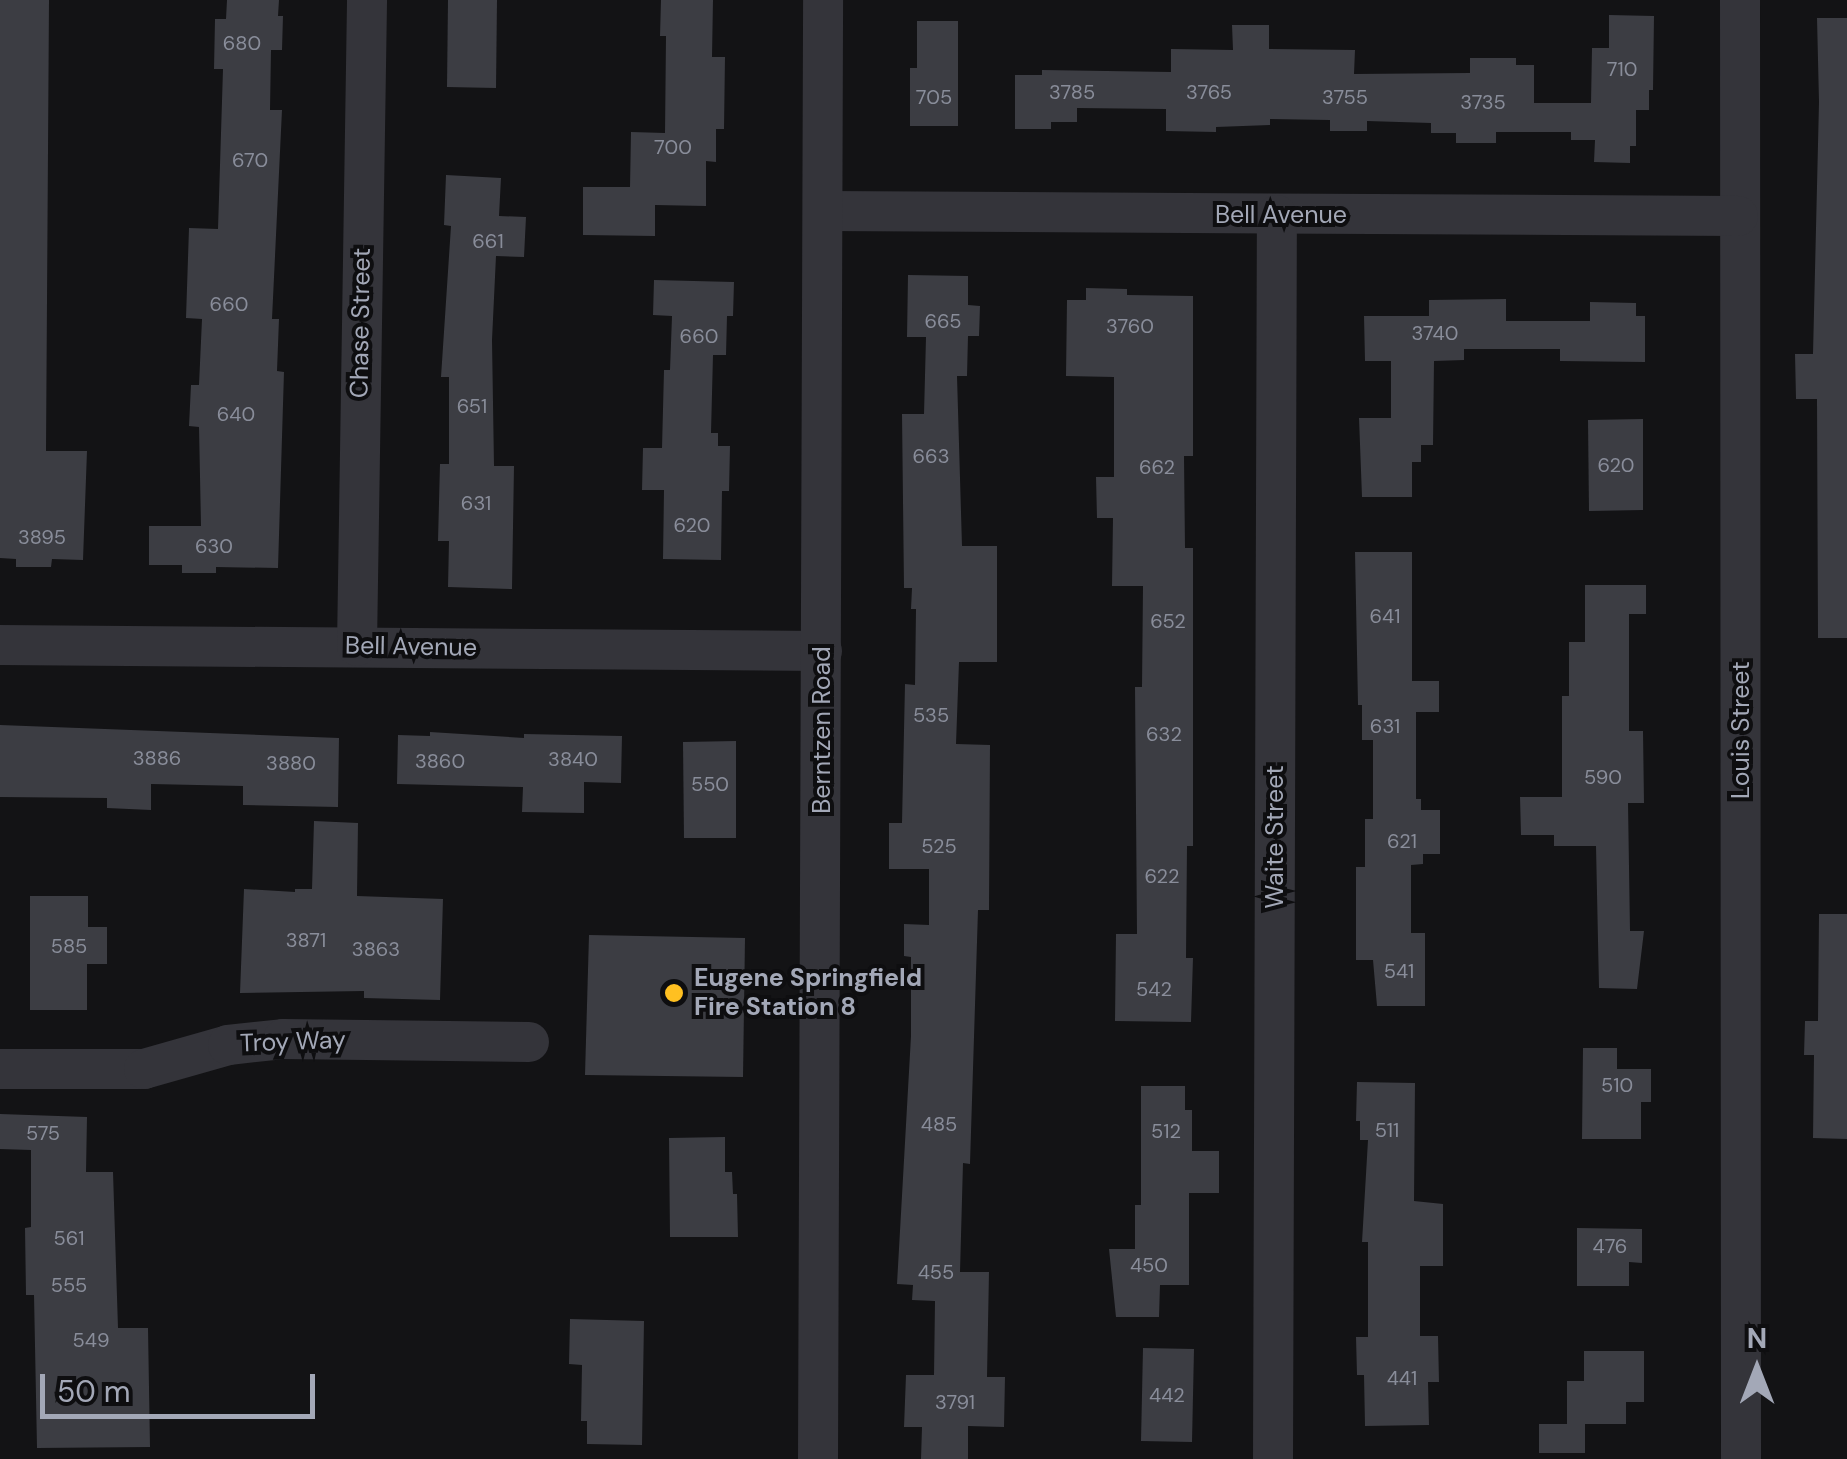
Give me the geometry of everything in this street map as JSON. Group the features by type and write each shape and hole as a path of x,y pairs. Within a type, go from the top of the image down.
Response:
{"street":[{"name":"Chase Street","path":"357,646 367,0"},
{"name":"Berntzen Road","path":"818,1459 823,0"},
{"name":"Louis Street","path":"1740,0 1741,1459"},
{"name":"Bell Avenue","path":"823,212 1738,216"},
{"name":"Waite Street","path":"1273,1459 1278,215"},
{"name":"Bell Avenue","path":"0,646 822,651"},
{"name":"Troy Way","path":"0,1069 144,1068 228,1045 283,1038 529,1042"}],"building":[{"path":"0,0 49,0 46,451 87,451 83,560 52,559 51,567 16,567 16,559 0,558"},
{"path":"227,0 279,0 278,16 283,16 282,50 271,50 270,110 282,110 272,319 279,319 277,371 284,372 278,568 216,567 216,573 182,573 182,565 149,565 149,526 201,526 199,427 189,426 191,385 199,385 202,319 186,318 189,228 218,229 223,69 214,69 215,19 226,19"},
{"path":"448,0 497,0 496,88 447,87"},
{"path":"661,0 713,0 712,57 725,57 724,129 716,129 716,162 706,161 706,206 655,205 655,236 583,235 583,187 630,187 631,132 665,133 666,36 660,36"},
{"path":"1609,15 1654,16 1653,90 1649,90 1649,110 1636,110 1636,146 1630,146 1630,163 1594,162 1595,140 1571,140 1571,132 1496,132 1496,143 1456,143 1456,133 1431,133 1431,123 1367,121 1367,131 1330,131 1330,120 1270,119 1270,125 1216,127 1216,132 1166,131 1166,109 1077,108 1077,122 1051,122 1051,129 1015,129 1015,75 1042,75 1042,70 1171,72 1171,49 1233,50 1232,25 1269,25 1269,49 1355,50 1354,74 1470,73 1470,58 1516,58 1516,65 1534,65 1534,103 1591,103 1592,48 1609,48"},
{"path":"1817,18 1847,18 1847,638 1818,638 1817,399 1796,399 1795,354 1813,354"},
{"path":"917,21 958,21 958,126 910,126 910,68 917,68"},
{"path":"446,175 501,178 499,216 526,217 524,257 496,256 492,340 494,466 514,466 512,589 448,587 449,541 438,541 440,464 449,464 449,377 441,377 451,226 444,225"},
{"path":"908,275 968,276 968,305 980,306 979,336 968,336 967,376 957,376 962,546 997,546 997,662 959,662 956,744 990,745 989,910 978,910 970,1164 963,1163 960,1272 989,1272 987,1377 1005,1377 1004,1427 968,1426 968,1459 921,1459 922,1427 904,1427 906,1375 934,1375 935,1301 912,1300 913,1285 897,1284 911,1036 911,957 904,956 904,924 929,925 929,869 889,869 889,823 902,823 905,684 915,685 916,609 911,609 912,588 904,588 902,414 924,414 926,337 907,337"},
{"path":"654,280 734,282 733,316 727,316 726,355 713,355 711,433 718,433 718,446 730,446 729,491 722,491 721,560 663,559 664,490 642,490 643,448 662,448 664,370 670,370 672,316 653,315"},
{"path":"1086,288 1127,289 1127,295 1193,296 1193,456 1184,456 1185,548 1193,548 1193,846 1187,846 1186,958 1193,958 1191,1022 1115,1021 1116,934 1137,934 1135,687 1142,687 1143,586 1112,586 1113,518 1097,518 1096,477 1114,477 1114,377 1066,376 1067,300 1086,300"},
{"path":"1506,299 1506,321 1590,321 1590,302 1636,303 1636,316 1645,316 1645,362 1560,361 1560,349 1464,349 1464,360 1434,361 1433,445 1421,445 1421,462 1412,462 1412,497 1362,497 1359,418 1391,418 1391,361 1365,361 1364,316 1429,316 1429,300"},
{"path":"1643,419 1643,510 1589,511 1588,420"},
{"path":"1355,552 1412,552 1412,681 1439,681 1439,712 1416,712 1416,799 1421,799 1421,810 1440,810 1440,854 1423,854 1423,864 1411,865 1411,933 1425,933 1425,1006 1377,1006 1373,960 1356,960 1356,867 1365,867 1365,819 1373,819 1373,740 1362,740 1362,705 1358,705"},
{"path":"1585,585 1646,585 1646,614 1629,614 1629,731 1643,731 1644,803 1628,803 1630,931 1644,931 1637,989 1599,988 1596,846 1554,846 1554,835 1521,835 1520,797 1562,797 1562,696 1569,696 1569,642 1585,642"},
{"path":"0,725 339,738 338,807 243,805 243,786 151,784 151,810 107,808 107,798 0,797"},
{"path":"430,732 524,738 524,734 622,736 621,783 584,782 584,813 522,812 523,787 397,784 398,735 430,736"},
{"path":"736,741 736,838 684,838 683,742"},
{"path":"314,821 358,823 357,896 443,899 440,1000 364,998 364,991 240,993 244,889 312,889"},
{"path":"30,896 88,896 88,927 107,927 107,964 87,964 87,1010 30,1010"},
{"path":"1819,914 1847,914 1847,1139 1813,1138 1814,1055 1804,1055 1805,1021 1818,1021"},
{"name":"Eugene Springfield Fire Station 8","path":"589,935 745,938 743,1077 585,1075"},
{"path":"1583,1048 1617,1048 1617,1069 1651,1069 1651,1102 1641,1102 1641,1139 1582,1139"},
{"path":"1357,1082 1415,1083 1414,1201 1443,1204 1443,1266 1420,1266 1420,1336 1438,1336 1439,1382 1428,1382 1429,1425 1365,1426 1364,1375 1357,1375 1356,1337 1368,1337 1368,1242 1362,1242 1368,1140 1360,1140 1360,1121 1356,1121"},
{"path":"1141,1086 1185,1086 1185,1110 1192,1110 1192,1151 1219,1151 1219,1193 1189,1193 1189,1285 1160,1285 1159,1317 1116,1317 1109,1249 1135,1249 1135,1205 1141,1205"},
{"path":"0,1114 87,1117 86,1172 113,1172 118,1328 148,1328 150,1447 37,1448 34,1295 26,1295 25,1228 31,1227 31,1150 0,1149"},
{"path":"725,1137 725,1172 732,1172 733,1194 737,1194 738,1237 670,1237 669,1138"},
{"path":"1577,1228 1642,1229 1642,1263 1629,1262 1629,1286 1577,1286"},
{"path":"570,1319 644,1321 642,1445 587,1444 587,1421 581,1421 582,1365 569,1364"},
{"path":"1143,1348 1194,1349 1192,1442 1141,1441"},
{"path":"1584,1351 1644,1351 1644,1402 1626,1402 1626,1424 1567,1424 1567,1381 1584,1381"},
{"path":"1539,1424 1585,1424 1585,1453 1539,1453"}],"place":[{"name":"Eugene Springfield Fire Station 8","path":"674,993"}]}
